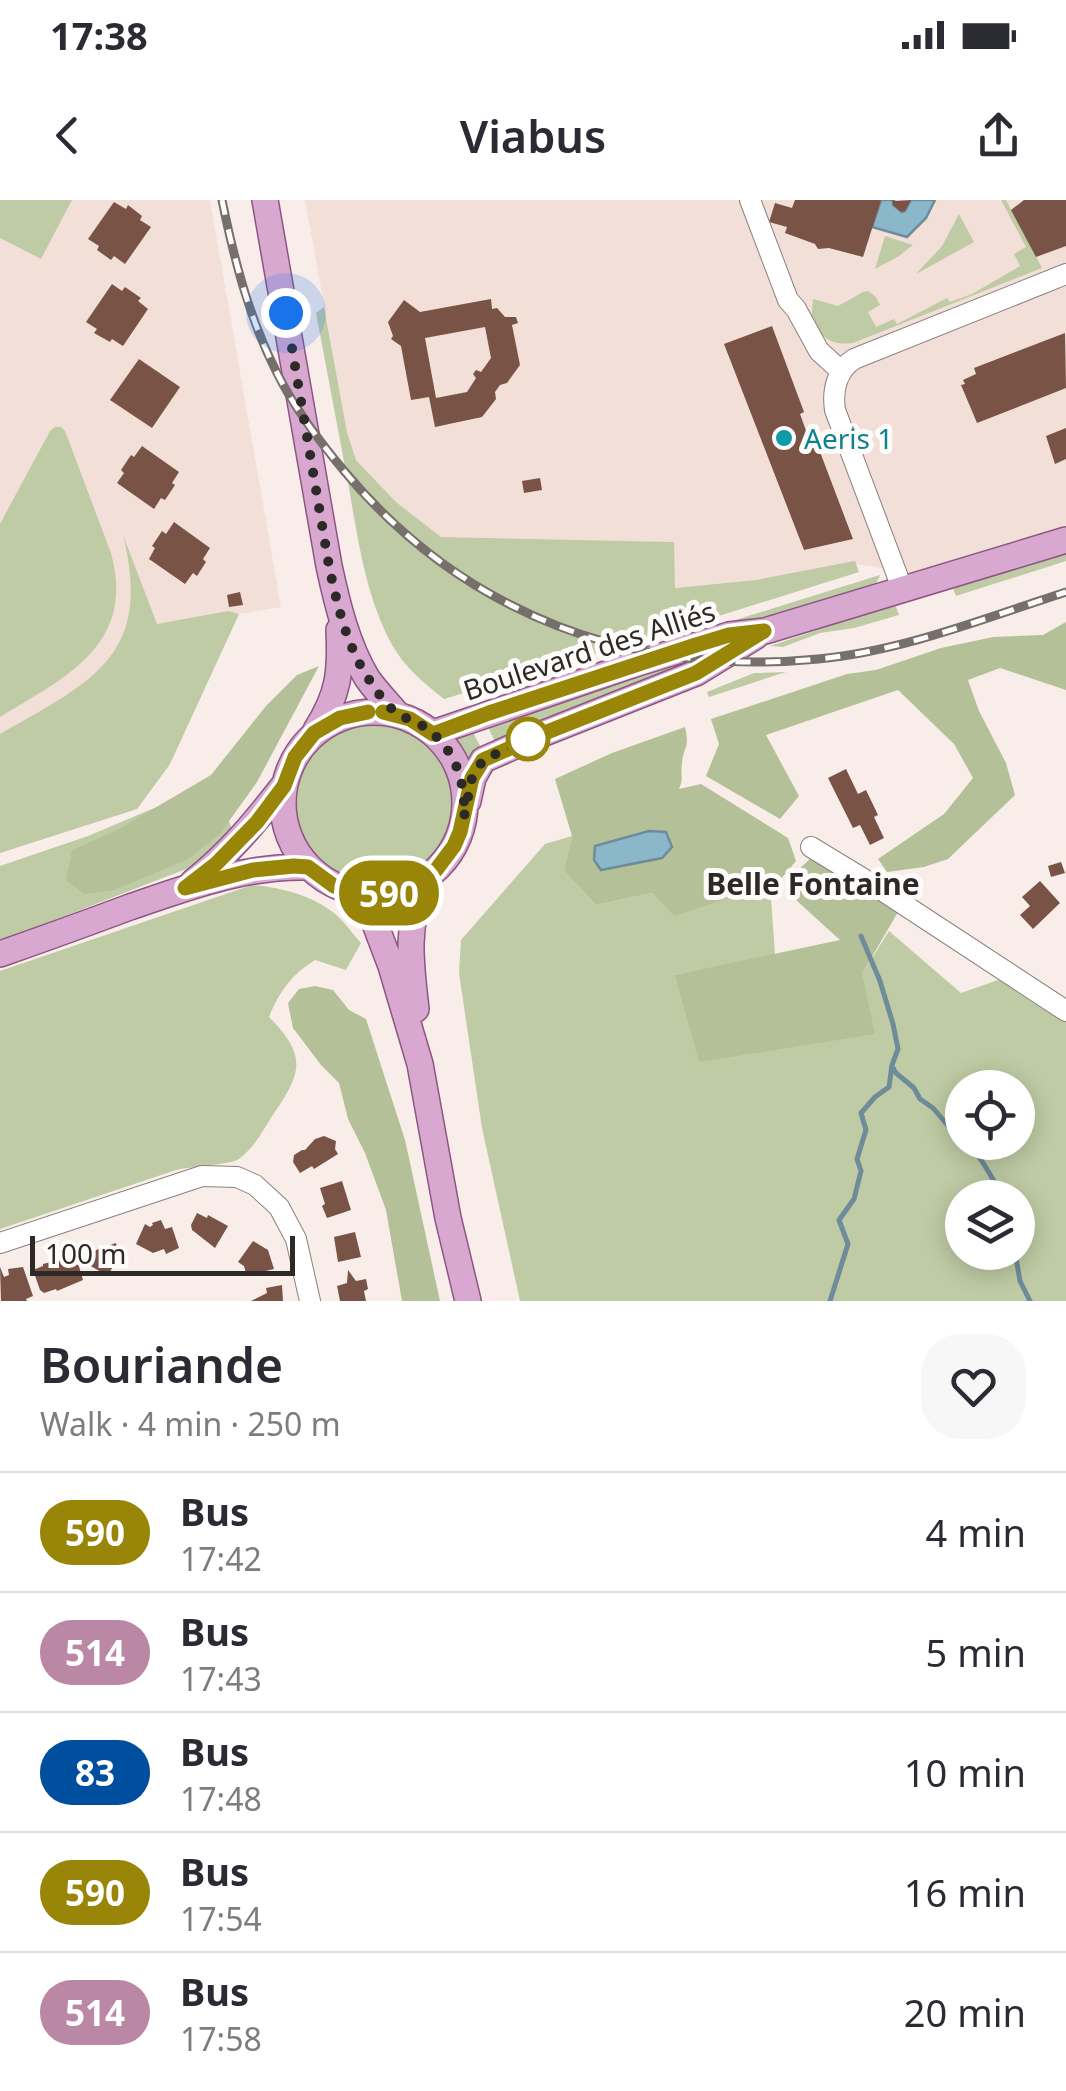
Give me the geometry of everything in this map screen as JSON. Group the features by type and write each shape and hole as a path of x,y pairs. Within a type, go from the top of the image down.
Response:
{"main road":[{"path":"266,200 338,605 358,662 398,714"},
{"name":"Boulevard des Alliés","path":"433,734 696,645 729,635 764,631 1066,540"},
{"path":"314,733 354,714 383,712 422,725 446,747 456,763 465,798 464,817 446,859 424,879 396,892 349,891 334,886 308,867 289,838 282,803 284,786 295,757 326,715 335,693 340,669 338,605"},
{"name":"Boulevard des Alliés","path":"464,817 472,778 483,760 696,673 764,631"},
{"path":"185,888 240,841 284,786"},
{"path":"0,954 185,888 253,870 308,867"},
{"path":"424,879 410,932 420,1064 448,1218 468,1301"},
{"path":"349,891 382,938 420,1064"}],"street":[{"path":"750,200 788,300 819,352 841,371"},
{"path":"902,588 835,410 834,390 841,371 854,359 1066,274"},
{"path":"810,847 1066,1011"},
{"path":"0,1243 202,1176 237,1177 255,1186 279,1207 296,1239 310,1301"}],"shaded area":[{"path":"0,200 210,200 281,607 239,614 170,764 137,809 0,853"},
{"path":"305,200 1066,200 1066,525 916,573 849,563 756,580 674,588 674,542 441,537 396,502 356,460 347,432"}],"green space":[{"path":"0,200 72,200 41,259 0,238"},
{"path":"1001,200 1006,200 1042,268 853,343 829,340 811,323 813,299 838,306 868,291 880,305 868,312 876,327 894,319 897,324 947,298 950,302 972,294 1020,266 1014,254 1026,247"},
{"path":"959,214 974,242 916,274 942,246"},
{"path":"885,236 913,245 875,269"},
{"path":"324,307 347,432 356,460 396,502 441,537 674,542 675,588 756,580 855,561 859,572 444,699 414,674 396,652 369,587 316,313"},
{"path":"55,427 65,431 111,553 116,585 113,612 104,635 71,672 0,717 0,524"},
{"path":"123,535 157,624 228,611 239,614 170,764 137,809 0,853 0,734 63,698 108,660 122,637 130,610 130,576"},
{"path":"1066,549 1066,561 956,596 952,586"},
{"path":"880,575 877,582 866,588 690,643 668,641"},
{"path":"895,604 899,615 820,633 783,647 770,646"},
{"path":"1066,622 1066,690 1000,668 968,680 1006,763 1015,795 948,859 887,872 878,859 944,814 973,778 954,744 898,690 766,735 799,796 780,819 706,776 719,744 711,719 941,648 993,637 1043,635"},
{"path":"655,664 693,669 497,746 486,723"},
{"path":"319,666 257,782 219,835 188,859 115,890 84,894 66,880 72,850 119,829 211,775 266,706 297,675"},
{"path":"786,672 709,697 707,692 754,673"},
{"path":"374,725 404,731 429,748 446,773 452,803 446,833 429,858 404,875 374,881 344,875 319,858 302,833 296,803 302,773 319,748 344,731"},
{"path":"685,727 687,743 679,789 701,784 788,838 796,861 780,880 674,916 652,893 596,905 564,871 572,836 555,779"},
{"path":"471,728 483,752 466,759 450,734"},
{"path":"216,782 233,833 194,866 0,941 0,866 88,836"},
{"path":"572,836 564,871 596,905 652,893 674,915 770,884 775,955 675,975 862,974 889,931 961,993 1001,979 1066,1022 1066,1301 520,1301 482,1128 459,973 461,940 545,844"},
{"path":"813,856 898,912 862,974 875,1034 699,1062 675,975 840,940 786,891 789,879"},
{"path":"252,885 316,901 338,916 361,943 346,970 315,960 287,984 277,1000 269,1017 291,1044 296,1067 289,1090 256,1141 233,1161 176,1170 0,1229 0,971"},
{"path":"315,986 333,990 349,1010 366,1019 405,1140 440,1301 402,1301 386,1210 348,1119 339,1083 293,1028 288,1003 299,989"}],"water":[{"path":"881,200 895,200 893,205 902,212 911,200 935,200 926,218 907,237 872,227"},
{"path":"649,831 666,832 672,847 662,858 601,870 594,860 595,846"}],"building":[{"path":"795,200 881,200 863,257 818,249 815,244 785,233 787,227 769,222 775,203 792,208"},
{"path":"892,200 895,201 911,200 901,212"},
{"path":"1024,200 1066,200 1066,246 1036,257 1011,210"},
{"path":"114,202 126,209 128,205 151,227 125,264 114,256 111,260 88,239"},
{"path":"112,284 141,298 138,301 148,309 123,346 94,333 97,329 86,322"},
{"path":"491,299 492,309 497,308 505,317 516,317 518,323 512,325 520,365 507,383 500,385 496,399 482,417 435,427 429,397 411,400 401,346 391,339 388,322 404,300 420,312","holes":["485,327 491,358 481,372 476,370 473,374 476,378 467,392 436,398 425,338"]},
{"name":"Aeris 1","path":"772,326 804,412 800,414 809,439 814,436 853,539 804,550 724,344"},
{"path":"1065,333 1066,388 977,423 961,385 976,374 974,368"},
{"path":"139,359 180,387 152,428 110,400"},
{"path":"1066,428 1066,459 1055,464 1046,436"},
{"path":"142,446 179,472 165,500 161,498 154,509 117,483 131,455 134,457"},
{"path":"540,478 542,490 524,493 522,481"},
{"path":"174,522 210,548 197,576 193,573 185,584 149,559 162,531 166,534"},
{"path":"240,592 243,605 229,607 227,595"},
{"path":"846,769 858,794 866,790 878,815 874,817 884,838 870,845 860,825 853,828 828,778"},
{"path":"1061,862 1065,873 1051,877 1048,866"},
{"path":"1040,881 1060,903 1033,929 1020,915 1030,906 1022,897"},
{"path":"324,1136 336,1141 338,1154 300,1173 293,1162 294,1155"},
{"path":"342,1181 351,1210 327,1218 320,1188"},
{"path":"197,1213 228,1226 215,1248 192,1230"},
{"path":"161,1220 165,1229 172,1227 179,1248 166,1254 164,1249 153,1253 136,1244 145,1224 150,1227"},
{"path":"355,1232 361,1257 338,1262 334,1237"},
{"path":"253,1241 268,1250 274,1269 246,1273 238,1262"},
{"path":"116,1243 122,1264 112,1268 108,1276 89,1265 96,1250"},
{"path":"76,1256 83,1280 57,1291 40,1290 33,1270"},
{"path":"0,1267 4,1277 9,1275 8,1269 23,1267 33,1296 27,1301 1,1301"},
{"path":"348,1270 356,1281 366,1279 366,1301 340,1301 337,1286 347,1283"},
{"path":"282,1285 283,1301 251,1301 267,1293 266,1288"}],"waterway":[{"path":"830,1301 848,1244 839,1220 854,1199 861,1171 857,1159 866,1130 861,1113 889,1087 898,1049 880,981 861,936"},
{"path":"893,1068 945,1122"},
{"path":"981,1160 994,1180"},
{"path":"1018,1270 1030,1301"}],"railway":[{"path":"222,200 237,266 258,331 284,386 308,424 345,472 392,522 444,564 499,599 558,626 619,645 683,657 750,662 818,659 881,649 1066,592"}],"bus line":[{"name":"590","path":"368,712 340,718 314,733 303,744 284,786 257,822 216,864 185,888 253,870 294,866 308,867 334,886 364,894 410,887 436,870 454,846 472,778 483,760 696,673 764,631 729,635 696,645 433,734 410,719 383,712"}],"place":[{"name":"Aeris 1","path":"784,438"}],"district":[{"name":"Belle Fontaine","path":"813,883"}],"route":[{"path":"286,313 329,566 358,662 398,714 422,725 446,747 462,780 464,817 472,778 483,760 528,739"}]}
